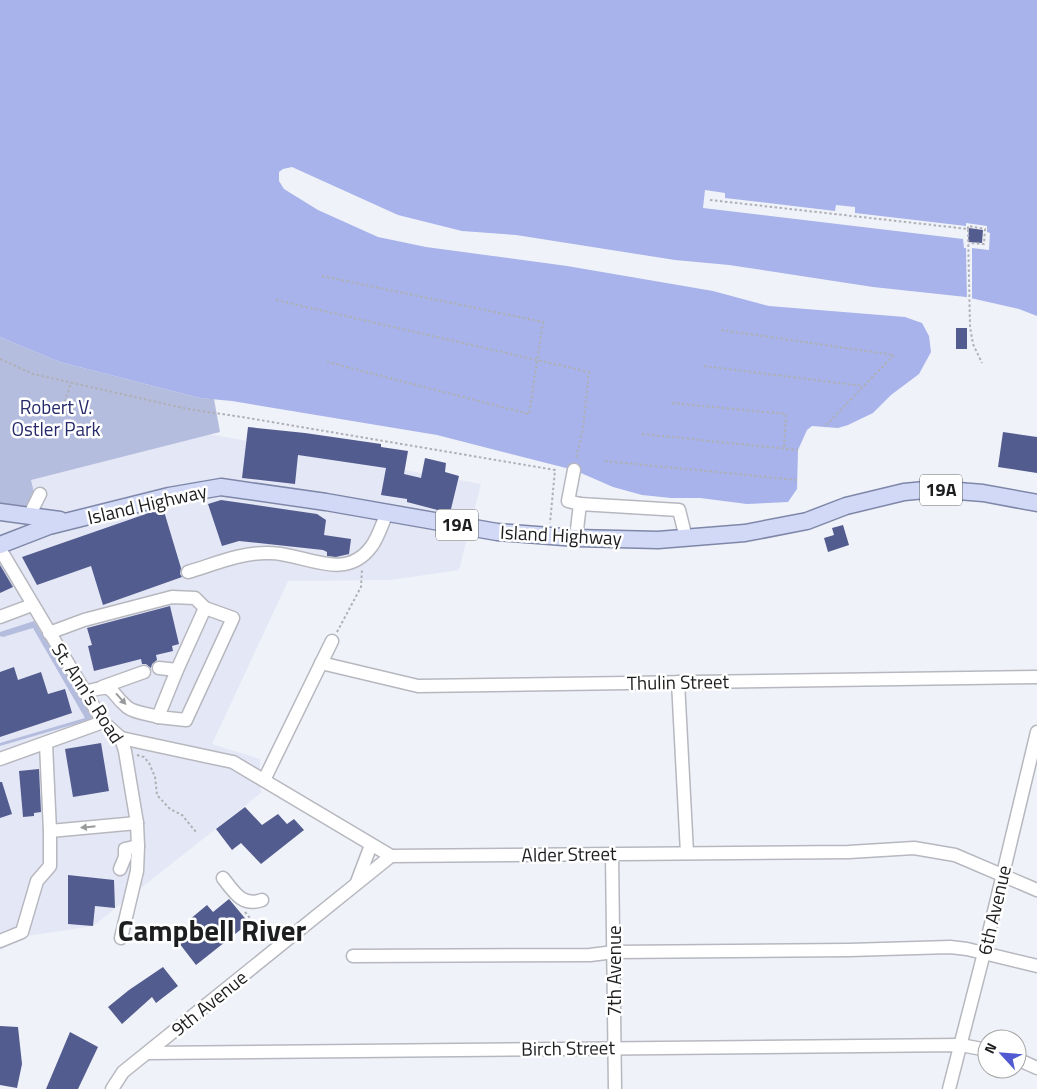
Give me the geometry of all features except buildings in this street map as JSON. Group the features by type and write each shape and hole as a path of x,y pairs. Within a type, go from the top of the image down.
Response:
{"main road":[{"name":"Island Highway","path":"0,545 49,526 168,496 221,487 497,532 576,538 658,540 745,532 807,520 846,506 918,490 983,493 1037,503"},
{"path":"0,512 70,521"}],"street":[{"path":"574,470 568,501 580,504 679,510 686,538"},
{"path":"29,516 40,494"},
{"path":"576,538 580,504"},
{"path":"188,572 243,555 271,552 335,566 355,562 371,548 387,513"},
{"name":"St. Ann's Road","path":"0,550 103,722 121,738 125,751 138,846 137,871 121,938"},
{"path":"49,632 84,620 172,597 195,598 205,608 233,618 186,720 158,717 129,708 111,689 102,687"},
{"path":"0,617 32,605"},
{"path":"158,717 205,608"},
{"path":"264,780 332,641"},
{"name":"Thulin Street","path":"321,663 418,686 1037,677"},
{"path":"159,668 177,670"},
{"path":"84,692 144,672"},
{"path":"678,682 687,853"},
{"path":"0,759 103,722"},
{"name":"6th Avenue","path":"949,1089 1037,732"},
{"name":"Alder Street","path":"121,738 233,762 391,856 848,852 914,848 955,855 1037,890"},
{"path":"0,941 22,932 37,881 50,866 46,744"},
{"path":"50,831 136,823"},
{"name":"9th Avenue","path":"357,882 371,845"},
{"path":"120,870 125,857 125,849 138,846"},
{"name":"7th Avenue","path":"612,854 615,1089"},
{"name":"9th Avenue","path":"112,1089 123,1072 391,856"},
{"path":"223,878 240,898 254,902 262,900"},
{"path":"353,956 590,955 614,952 950,948 984,953 1037,966"},
{"name":"Birch Street","path":"148,1052 961,1045 977,1048"}],"path":[{"path":"710,200 968,229"},
{"path":"969,243 984,244 985,229 968,226 967,243 969,243 970,327 973,344 982,363"},
{"path":"322,276 543,322 529,414 327,362"},
{"path":"276,300 589,372 583,428 574,470"},
{"path":"721,330 894,355 824,426"},
{"path":"0,359 33,374 188,409 555,470 548,536"},
{"path":"704,366 864,386"},
{"path":"60,416 71,383"},
{"path":"672,403 786,414 784,449"},
{"path":"642,434 798,450"},
{"path":"605,461 797,480"},
{"path":"332,641 361,587 363,572 358,559"},
{"path":"125,751 144,757 155,777 157,795 170,809 182,815 196,832"},
{"path":"243,909 258,928 271,929 284,942"}],"shaded area":[{"path":"165,426 481,484 459,570 391,580 288,581 212,744 260,759 261,793 93,926 27,936 0,950 0,479"}],"green space":[{"name":"Robert V. Ostler Park","path":"0,337 60,362 200,398 214,399 220,432 31,480 39,514 0,505"},
{"path":"34,621 71,682 74,681 96,718 0,746 0,743 85,718 33,628 3,637 0,636 0,632"}],"water":[{"path":"0,0 1037,0 1037,316 1019,309 966,297 873,287 729,265 675,260 516,235 462,231 398,215 292,167 279,172 279,181 284,189 318,210 378,237 426,247 567,266 713,291 769,306 905,317 922,323 929,336 931,352 919,374 891,395 873,413 838,428 812,426 807,430 798,450 797,489 788,502 747,504 700,498 642,495 613,487 574,470 437,435 232,401 200,398 60,362 0,337"}],"pier":[{"path":"705,190 725,193 725,198 835,211 836,205 855,207 855,213 966,226 966,223 987,226 987,232 990,233 989,250 972,248 972,301 967,299 966,248 964,248 963,239 703,208"}],"district":[{"name":"Campbell River","path":"212,931"}]}
